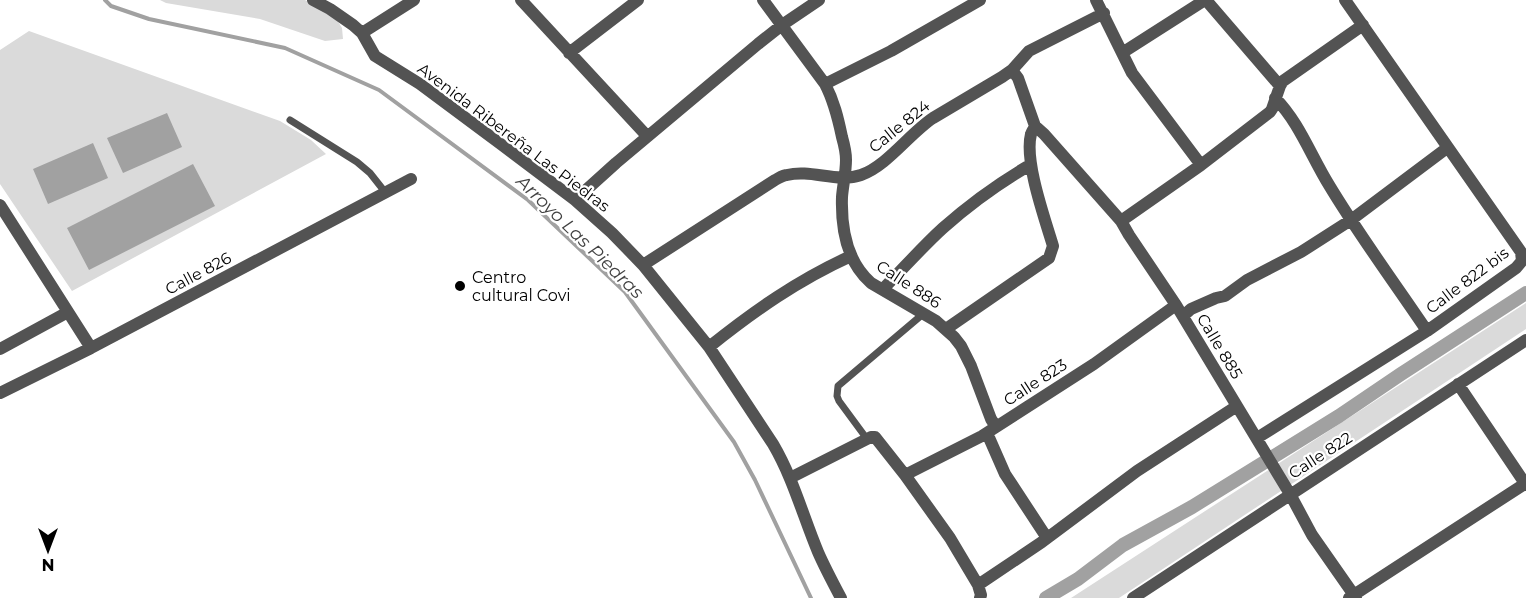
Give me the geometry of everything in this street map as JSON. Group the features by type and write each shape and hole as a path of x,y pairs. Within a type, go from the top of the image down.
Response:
{"street":[{"name":"Avenida Ribereña Las Piedras","path":"313,0 343,17 362,33 375,56 420,84 575,200 643,265 709,347 781,457 818,552 841,598"},
{"path":"362,33 414,0"},
{"path":"522,0 647,136"},
{"path":"569,53 638,0"},
{"name":"Calle 886","path":"763,0 832,96 846,158 842,199 843,219 851,256 871,283 936,321 946,329 965,353 991,419 1005,474 1047,538"},
{"path":"575,200 647,136 782,25 819,0"},
{"path":"825,84 891,51 980,0"},
{"path":"1096,0 1132,73 1201,165"},
{"path":"1122,53 1206,0 1280,86"},
{"name":"Calle 822 bis","path":"1260,443 1427,331 1516,268 1522,261 1521,252 1344,0"},
{"name":"Calle 824","path":"643,265 786,175 844,177 861,174 883,161 924,124 1012,70 1029,51 1104,14"},
{"path":"1121,220 1201,165 1270,112 1283,81 1363,25"},
{"path":"946,329 1049,258 1053,246 1030,165 1030,134 1035,126 1018,78 1012,70"},
{"path":"1275,98 1287,110 1351,220 1427,331"},
{"name":"Calle 885","path":"1035,126 1121,220 1260,443 1312,535 1353,597"},
{"name":"Calle 823","path":"905,475 992,430 1179,310 1191,309 1225,296 1247,279 1300,252 1351,220 1448,148"},
{"path":"883,289 942,229 1006,178 1030,165"},
{"name":"Calle 826","path":"0,393 91,348 411,179"},
{"path":"0,205 91,348"},
{"path":"709,347 746,318 805,278 851,256"},
{"path":"0,349 68,312"},
{"name":"Calle 822","path":"1133,598 1526,340"},
{"path":"1353,597 1526,484 1458,384"},
{"path":"978,585 1047,538 1137,471 1237,406"},
{"path":"790,478 875,437 950,538 978,585 980,598"}],"lane":[{"path":"290,120 357,162 370,172 385,192"},
{"path":"867,439 839,401 838,386 923,314"}],"shaded area":[{"path":"160,0 305,0 336,18 342,28 343,39 325,41 260,19 166,3"},
{"path":"29,31 280,121 311,140 326,154 72,291 0,184 0,50"},
{"path":"167,113 182,147 123,173 107,138"},
{"path":"93,143 108,178 48,204 33,169"},
{"path":"193,164 215,206 89,270 67,228"},
{"path":"1526,303 1526,329 1119,598 1071,598"}],"waterway":[{"name":"Arroyo Las Piedras","path":"105,0 111,6 149,19 285,48 379,90 528,200 625,292 734,442 755,480 811,598"},
{"path":"1046,598 1078,579 1123,545 1192,507 1339,416 1526,293"}],"place":[{"name":"Centro cultural Covi","path":"460,286"}]}
